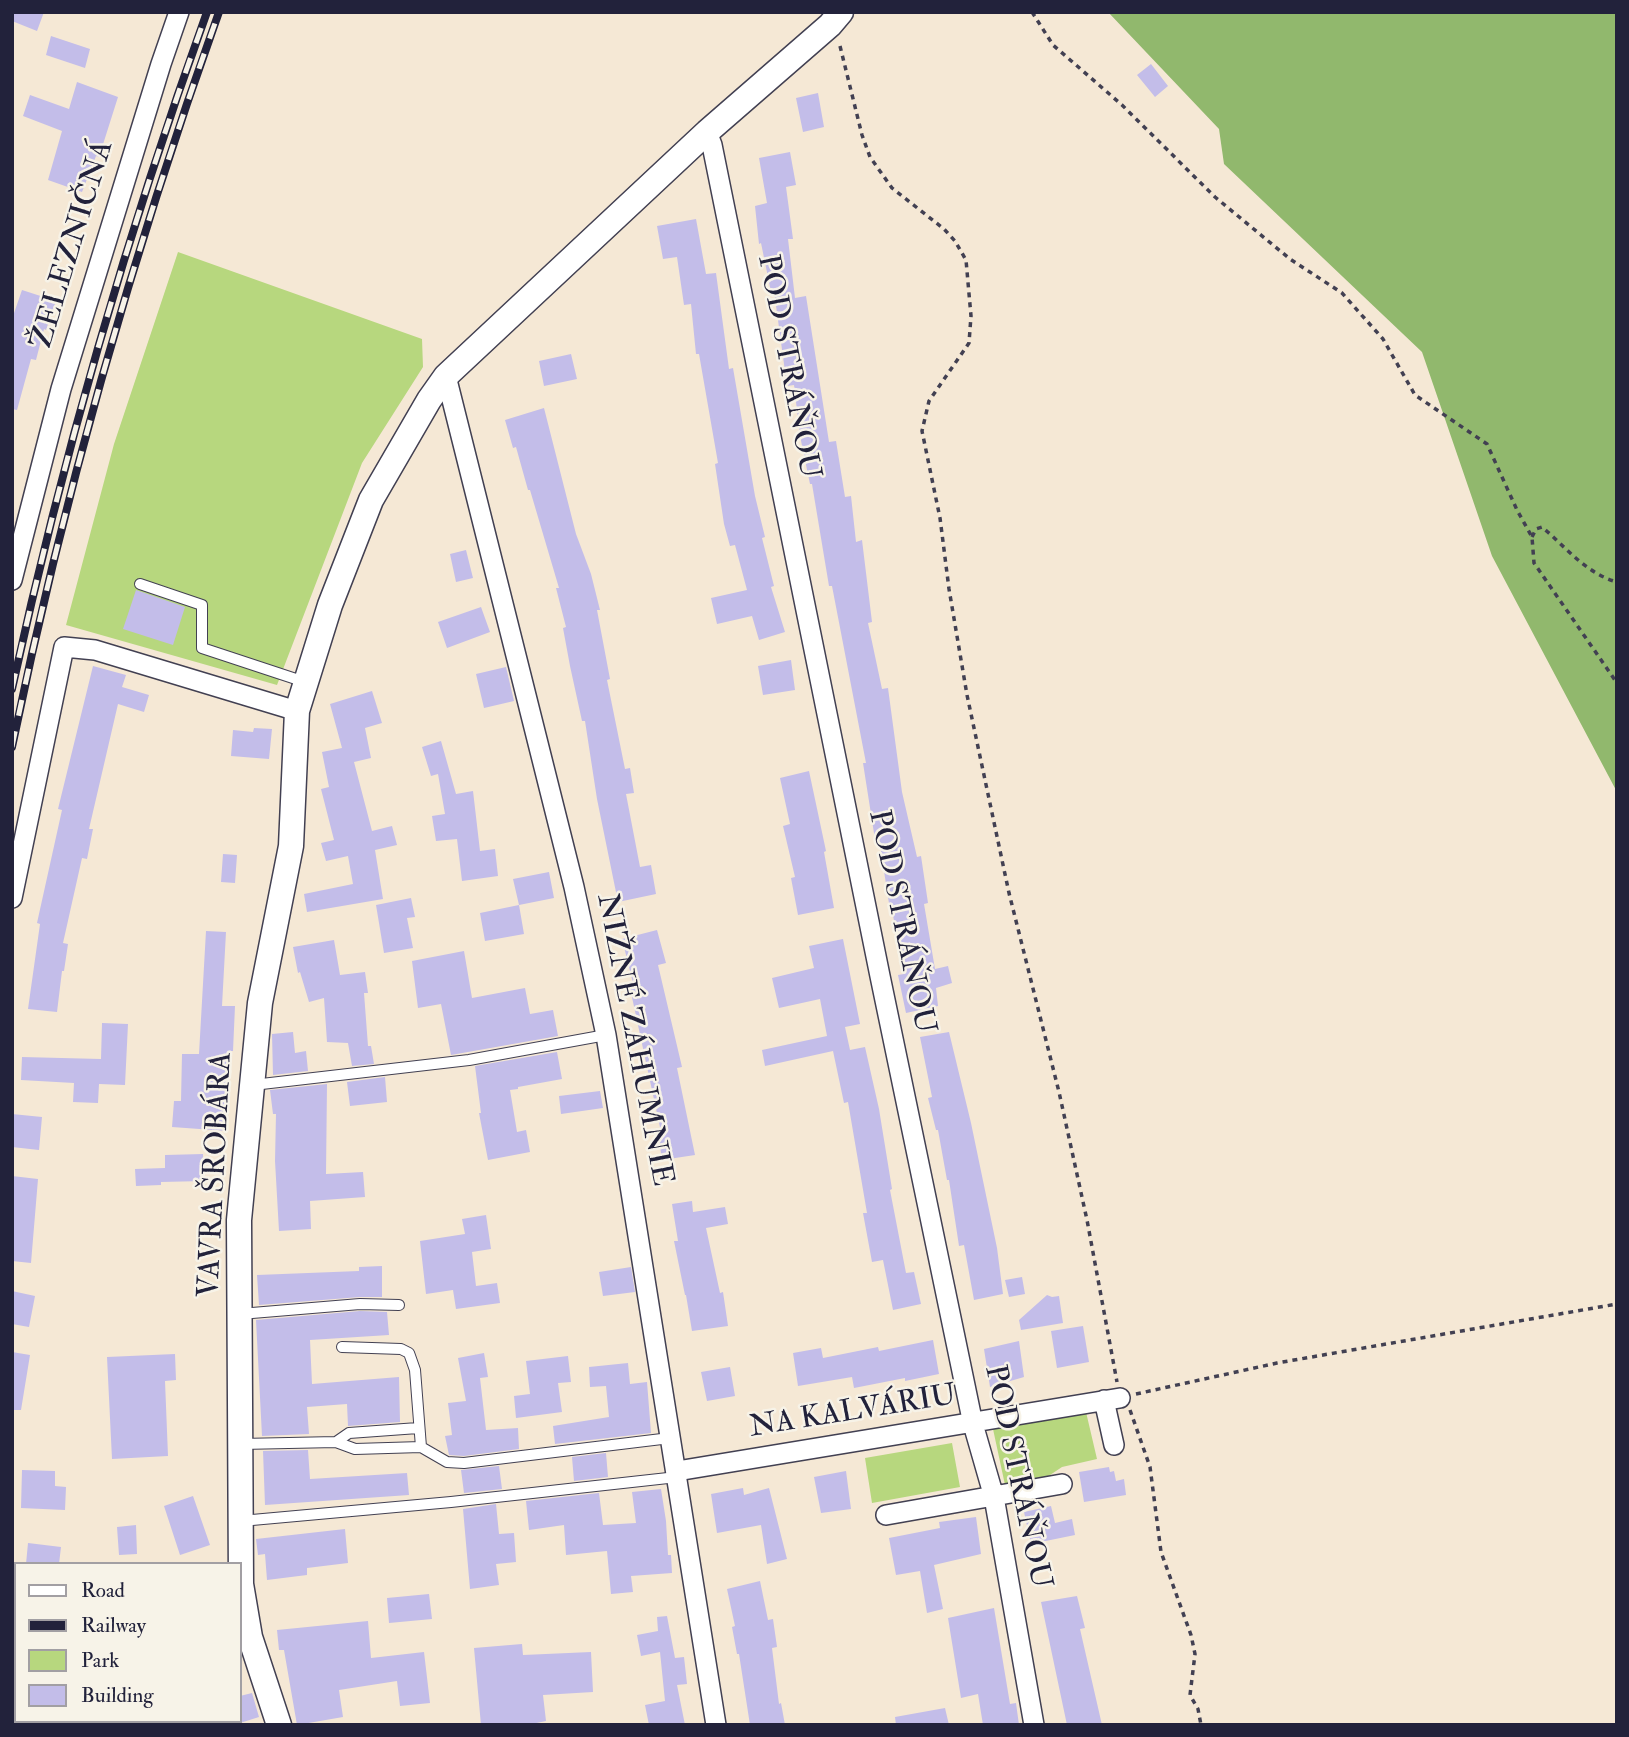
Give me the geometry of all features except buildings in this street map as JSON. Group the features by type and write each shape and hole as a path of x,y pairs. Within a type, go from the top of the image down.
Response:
{"street":[{"name":"ŽELEZNIČNÁ","path":"12,580 61,389 179,12"},
{"name":"VAVRA ŠROBÁRA","path":"240,1562 239,1220 260,1003 291,845 297,711 330,605 371,500 429,400 446,376 707,132 836,18"},
{"name":"POD STRÁŇOU","path":"707,132 712,145 880,976 974,1423 994,1497 1034,1725"},
{"name":"NIŽNÉ ZÁHUMNIE","path":"446,376 574,887 606,1035 716,1725"},
{"path":"12,898 64,647 95,650 297,711"},
{"name":"NA KALVÁRIU","path":"677,1474 1112,1399"},
{"path":"1112,1399 1114,1445"},
{"path":"886,1515 1062,1483"},
{"name":"VAVRA ŠROBÁRA","path":"242,1595 250,1637 279,1725"}],"lane":[{"path":"140,584 202,605 202,648 305,682"},
{"path":"252,1086 469,1060 606,1035"},
{"path":"240,1314 359,1304 399,1306"},
{"path":"342,1347 401,1349 409,1353 415,1370 421,1447"},
{"path":"335,1442 349,1433 418,1428"},
{"path":"241,1444 335,1442 355,1449 421,1447 447,1462 464,1463 670,1438"},
{"path":"241,1521 451,1502 677,1474"}],"path":[{"path":"1032,12 1053,45 1122,105 1215,198 1290,259 1342,293 1382,339 1415,395 1487,444 1532,537 1535,563 1617,683"},
{"path":"836,18 862,135 870,157 892,188 944,229 966,260 971,316 969,343 929,401 922,430 940,518 948,589 967,695 1009,892 1065,1117 1087,1220 1112,1399 1131,1411 1150,1467 1161,1552 1191,1635 1195,1654 1190,1695 1198,1709 1201,1725"},
{"path":"1532,537 1536,528 1542,527 1573,557 1617,582"},
{"path":"1112,1399 1277,1363 1617,1304"}],"green space":[{"path":"1108,12 1617,12 1617,792 1492,556 1422,352 1224,164 1219,129"},
{"path":"178,252 422,339 423,367 362,463 277,685 66,625 114,444"},
{"path":"1086,1412 1097,1459 1062,1467 1047,1477 1005,1485 993,1429"},
{"path":"952,1443 960,1487 872,1503 865,1458"}],"railway":[{"path":"12,689 52,517 98,347 150,179 207,12"},
{"path":"12,747 54,561 102,376 158,193 219,12"}]}
